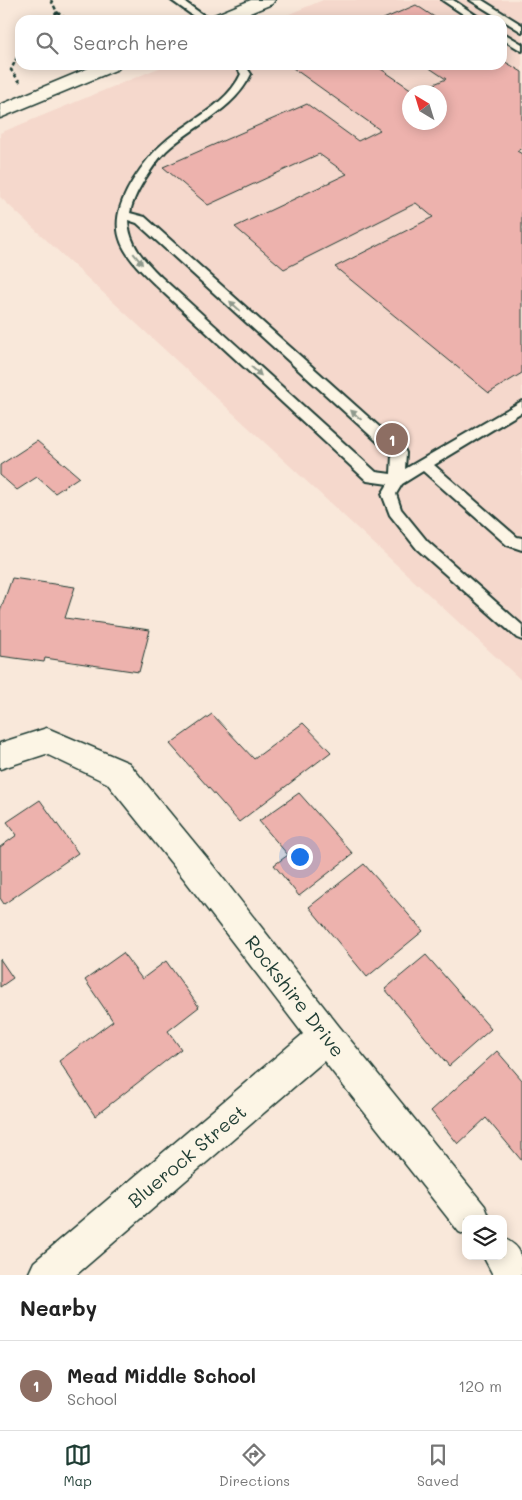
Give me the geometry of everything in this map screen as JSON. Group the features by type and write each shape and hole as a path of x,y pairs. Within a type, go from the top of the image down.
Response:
{"street":[{"path":"230,15 266,0"},
{"path":"0,112 100,70"},
{"name":"Rockshire Drive","path":"0,756 47,741 118,773 469,1215"},
{"name":"Bluerock Street","path":"47,1275 326,1037"},
{"path":"505,1260 517,1275"}],"lane":[{"path":"176,0 198,15"},
{"path":"447,0 470,15"},
{"path":"475,0 499,15"},
{"path":"507,20 522,29"},
{"path":"507,38 522,48"},
{"path":"243,70 246,74 244,83 225,101 162,148 147,166 125,204 121,227 124,239 138,260 169,291 372,477 397,480 522,406"},
{"path":"122,215 141,220 399,453 397,480 390,494 395,510 422,546 522,634"},
{"path":"424,464 512,541 522,544"}],"path":[{"path":"51,0 61,15"},
{"path":"15,62 11,70 22,85 38,96"}],"shaded area":[{"path":"323,0 522,0 522,681 0,197 0,133 154,70 507,70 507,15 287,15"}],"building":[{"path":"416,5 431,15 393,15"},
{"path":"507,63 522,72 522,148 517,151 522,154 522,373 489,393 335,267 433,217 416,203 284,269 235,227 347,174 319,154 208,205 163,167 307,104 358,141 380,130 296,70 382,70 405,85 402,85 402,130 447,130 447,85 432,85 446,79 432,70 507,70"},
{"path":"37,441 79,477 55,493 37,477 17,490 0,475 0,465"},
{"path":"12,578 75,587 65,618 150,630 139,672 45,658 44,662 0,656 0,612"},
{"path":"212,714 254,759 303,723 331,752 239,822 170,744"},
{"path":"299,793 353,854 299,896 274,865 288,855 259,821"},
{"path":"40,800 78,853 4,904 0,898 0,847 17,835 7,822"},
{"path":"364,864 423,931 367,977 309,907"},
{"path":"123,953 142,979 166,961 199,1007 168,1031 181,1049 95,1116 59,1061 113,1021 85,980"},
{"path":"426,955 491,1029 449,1066 385,989"},
{"path":"0,959 13,978 0,987"},
{"path":"497,1051 522,1080 522,1161 486,1118 458,1144 431,1111"}],"place":[{"name":"Mead Middle School","path":"392,439"}]}
